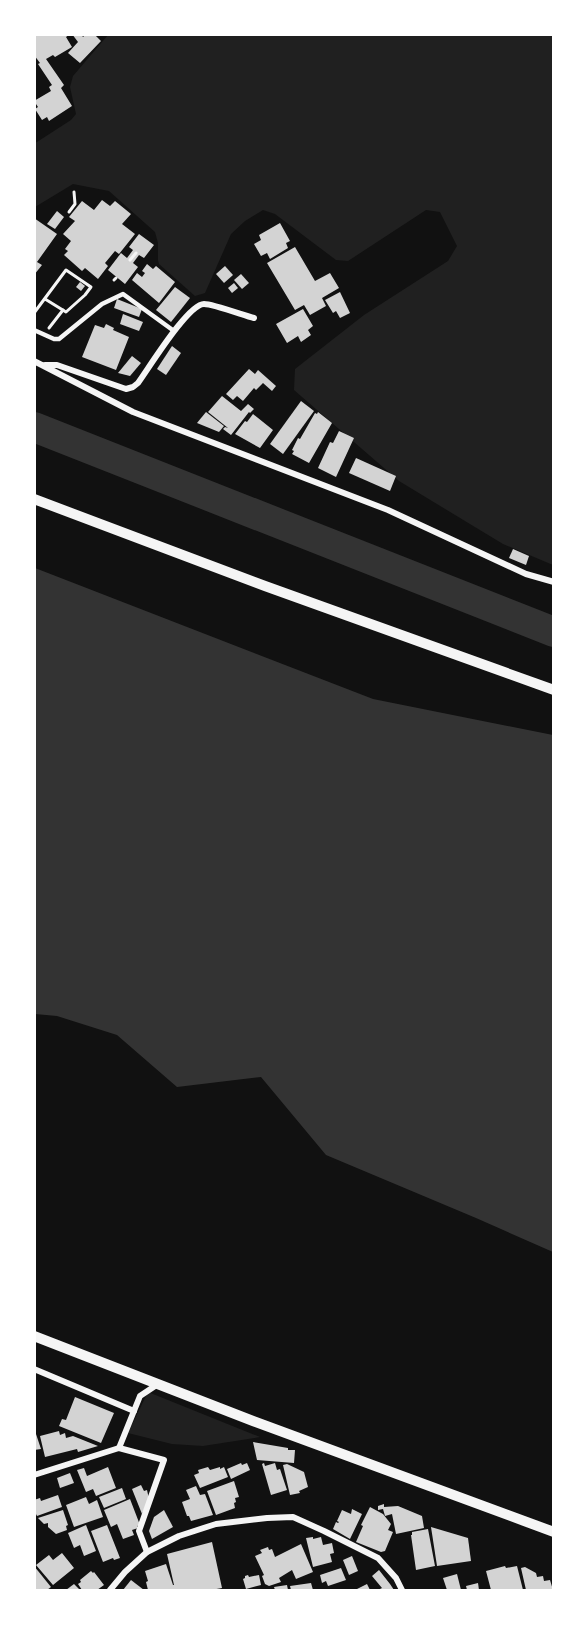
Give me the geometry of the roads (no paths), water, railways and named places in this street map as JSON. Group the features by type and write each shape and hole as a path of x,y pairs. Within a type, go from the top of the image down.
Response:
{"street":[{"path":"42,365 57,365 126,389 138,383 174,331 190,311 199,305 205,304 254,318"},
{"path":"34,361 133,412 388,510 526,574 554,582"},
{"path":"34,499 265,586 554,690"},
{"path":"34,1336 253,1421 554,1532"},
{"path":"34,1369 134,1412"},
{"path":"119,1448 140,1396 158,1384"},
{"path":"34,1475 119,1448 164,1460 139,1531 147,1552"},
{"path":"110,1590 125,1572 147,1552 180,1536 216,1524 292,1517 324,1530 378,1558 396,1578 402,1590"}],"lane":[{"path":"34,330 59,339 102,304 123,294 174,331"}],"waterway":[{"path":"34,427 554,632"}]}
